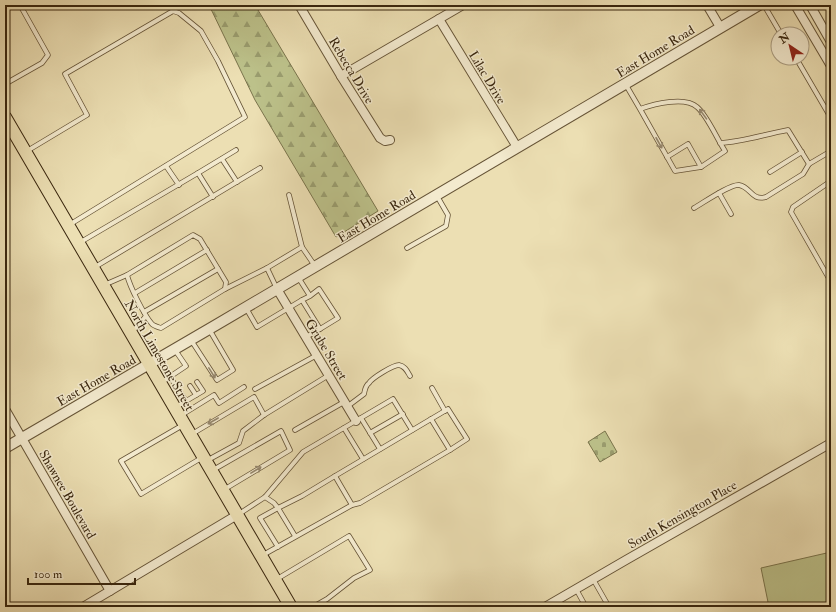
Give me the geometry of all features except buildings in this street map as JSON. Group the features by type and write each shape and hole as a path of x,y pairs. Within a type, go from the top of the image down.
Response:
{"main road":[{"name":"North Limestone Street","path":"5,117 149,364 165,380 182,421 291,607"}],"street":[{"name":"Rebecca Drive","path":"299,5 380,138 385,141 390,140"},
{"path":"341,76 463,5"},
{"path":"707,5 720,27"},
{"name":"East Home Road","path":"5,448 209,330 759,5"},
{"path":"795,5 831,66"},
{"path":"810,5 831,42"},
{"name":"Lilac Drive","path":"439,19 517,147"},
{"name":"Grube Street","path":"277,289 346,404 359,419"},
{"name":"Shawnee Boulevard","path":"5,409 110,591"},
{"name":"South Kensington Place","path":"545,607 831,443"},
{"path":"83,607 237,515"}],"lane":[{"path":"5,84 42,63 48,55 20,5"},
{"path":"764,5 776,26"},
{"path":"25,152 87,115 65,74 173,11 179,13 202,31 246,117 68,226"},
{"path":"801,66 831,118"},
{"path":"625,84 675,171 701,167 725,151 704,114 696,106 686,102 671,102 640,109"},
{"path":"720,143 734,142 788,130 809,164"},
{"path":"667,157 688,144 701,167"},
{"path":"79,243 236,150"},
{"path":"694,208 728,188 737,185 743,187 756,197 766,197 802,174 809,164 831,151"},
{"path":"770,172 802,152"},
{"path":"222,158 237,182"},
{"path":"166,166 179,185"},
{"path":"93,268 260,168"},
{"path":"198,173 213,197"},
{"path":"831,181 793,207 791,212 831,282"},
{"path":"719,193 731,214"},
{"path":"288,195 302,247 316,266"},
{"path":"407,248 446,226 448,215 437,195"},
{"path":"103,285 127,274 193,235 200,239 226,282 225,290"},
{"path":"127,274 129,282 145,314 153,325 161,328 302,247"},
{"path":"135,293 207,250"},
{"path":"267,268 277,289"},
{"path":"131,333 145,314 218,269"},
{"path":"298,277 310,296"},
{"path":"245,308 257,327 319,290 338,318 306,337"},
{"path":"302,300 320,329"},
{"path":"191,340 217,380 233,370 209,330"},
{"path":"174,350 189,371"},
{"path":"254,389 317,355"},
{"path":"295,430 364,394 365,387 370,381 394,366 400,365 405,368 410,376"},
{"path":"186,366 181,373 165,380 186,401"},
{"path":"207,463 239,443 243,431 264,414 329,375"},
{"path":"186,401 203,391 197,382"},
{"path":"190,386 196,396"},
{"path":"244,387 219,403 214,396 182,421 121,461 141,494 280,431 290,450 299,456"},
{"path":"432,388 445,411"},
{"path":"182,421 254,397 264,414"},
{"path":"237,515 265,497 303,452 393,399 412,430"},
{"path":"182,421 186,401"},
{"path":"261,556 278,547 295,536 352,505 360,503 467,439 448,409 302,496 260,518 278,547"},
{"path":"370,434 403,414"},
{"path":"359,419 380,449"},
{"path":"431,419 450,450"},
{"path":"344,428 363,459"},
{"path":"223,490 290,450"},
{"path":"335,476 352,505"},
{"path":"265,497 274,503 278,508 295,536"},
{"path":"275,580 349,536 370,570 354,578 327,599 313,607"},
{"path":"593,579 609,607"},
{"path":"576,589 586,607"}],"green space":[{"path":"209,5 255,5 378,211 336,237 255,100"},
{"path":"605,431 617,452 600,462 588,442"},
{"path":"831,552 831,605 824,607 769,607 761,568"}]}
